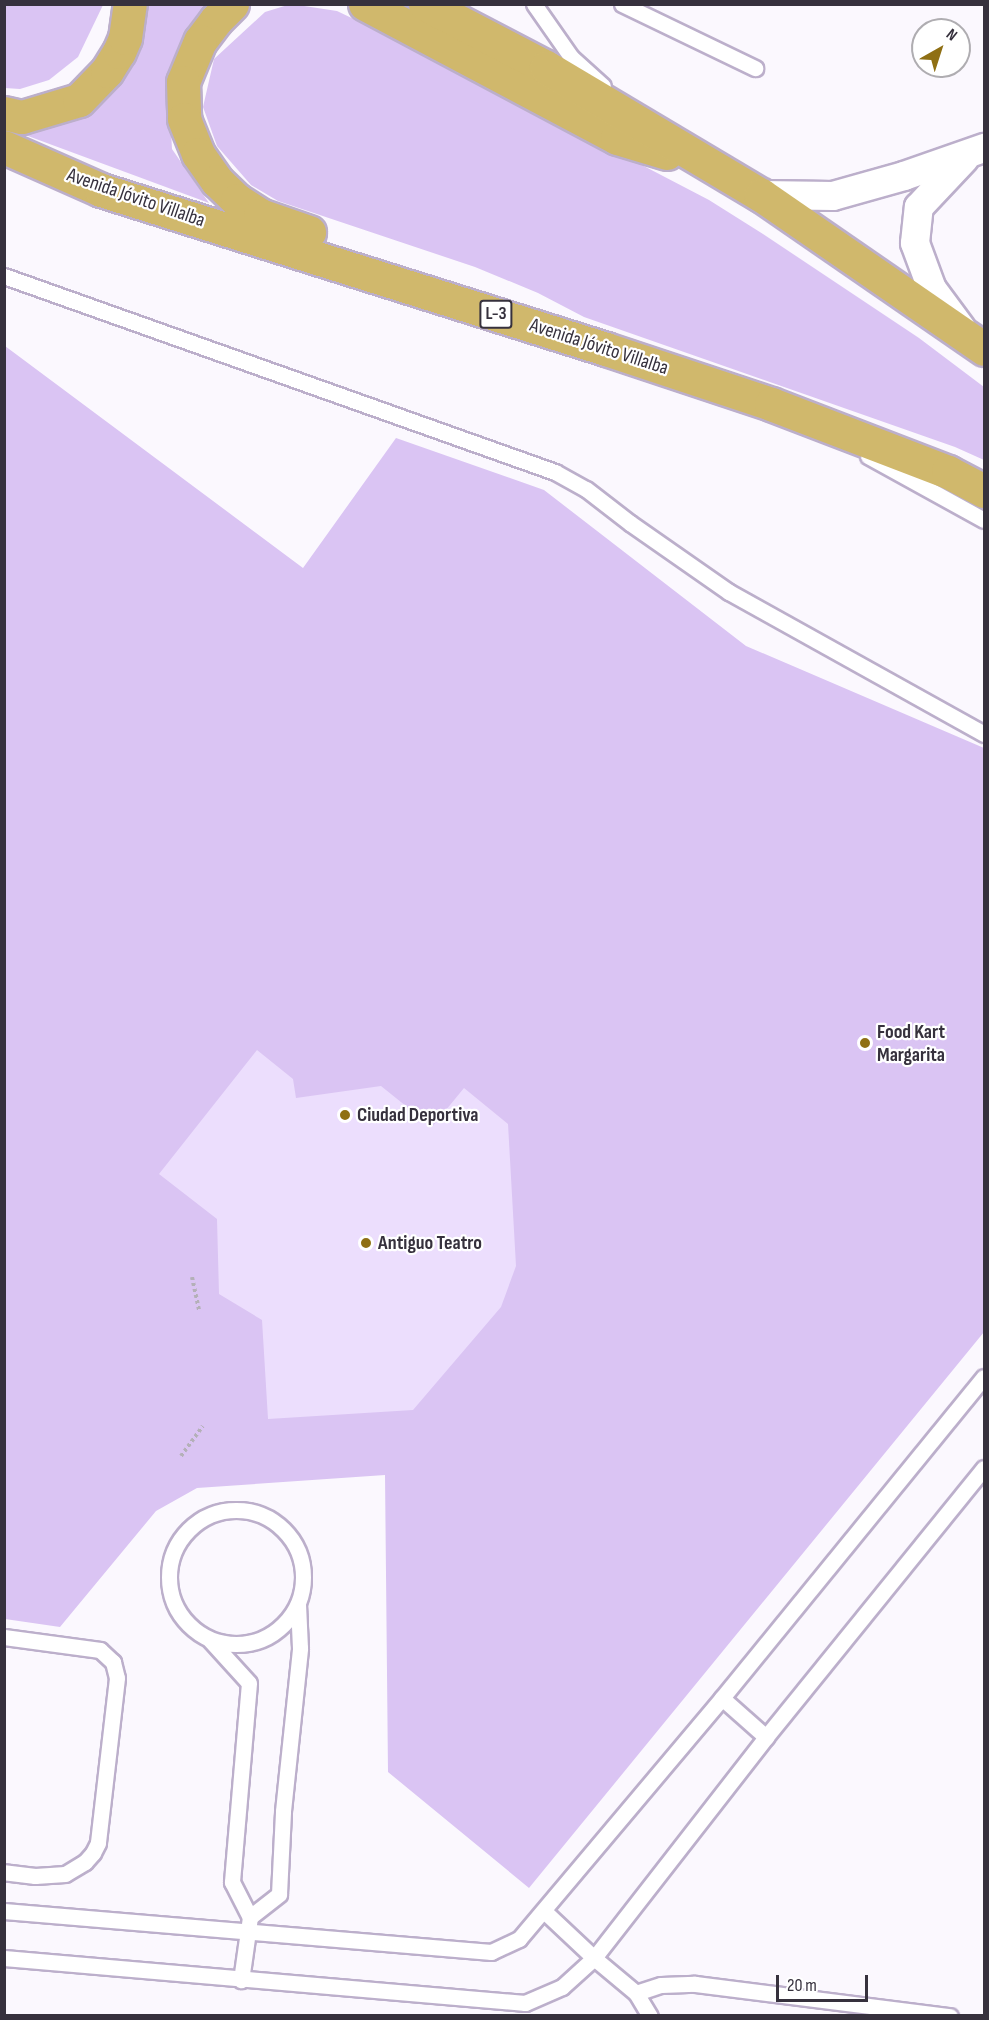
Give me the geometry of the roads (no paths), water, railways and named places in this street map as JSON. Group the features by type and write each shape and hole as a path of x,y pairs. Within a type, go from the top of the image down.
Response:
{"main road":[{"path":"4,113 22,117 79,100 107,71 119,52 125,38 130,4"},
{"path":"232,4 200,41 183,82 184,119 198,154 217,181 230,194 260,215 530,306 606,349"},
{"path":"365,4 617,138 706,164"},
{"path":"425,4 546,67 761,195 975,342"},
{"name":"Avenida Jóvito Villalba","path":"4,147 101,190 606,349 771,404 948,472 984,491"}],"street":[{"path":"761,195 833,196 975,153"},
{"path":"975,153 919,207 915,243 932,289 975,342"}],"lane":[{"path":"534,4 571,57 647,126"},
{"path":"626,5 755,68"},
{"path":"4,276 555,472 586,489 630,523 729,592 984,734"},
{"path":"771,404 984,520"},
{"path":"4,1911 249,1924 491,1952 519,1939 722,1698 984,1377"},
{"path":"4,1958 525,2003 562,1987 594,1958 766,1737 984,1468"},
{"path":"242,1980 249,1924 232,1882 249,1683 209,1639 187,1624 173,1602 168,1576 173,1550 188,1528 211,1514 237,1509 262,1515 284,1530 299,1552 303,1579 298,1604 300,1648 283,1811 279,1894 249,1924"},
{"path":"209,1639 235,1645 261,1641 283,1626 298,1604"},
{"path":"4,1637 100,1650 113,1662 117,1678 98,1843 93,1853 85,1862 65,1874 35,1876 4,1872"},
{"path":"722,1698 766,1737"},
{"path":"544,1911 594,1958 636,1993 650,2016"},
{"path":"636,1993 661,1985 695,1984 950,2016"}],"place":[{"name":"Food Kart Margarita","path":"865,1043"},
{"name":"Ciudad Deportiva","path":"345,1115"},
{"name":"Antiguo Teatro","path":"366,1243"}]}
